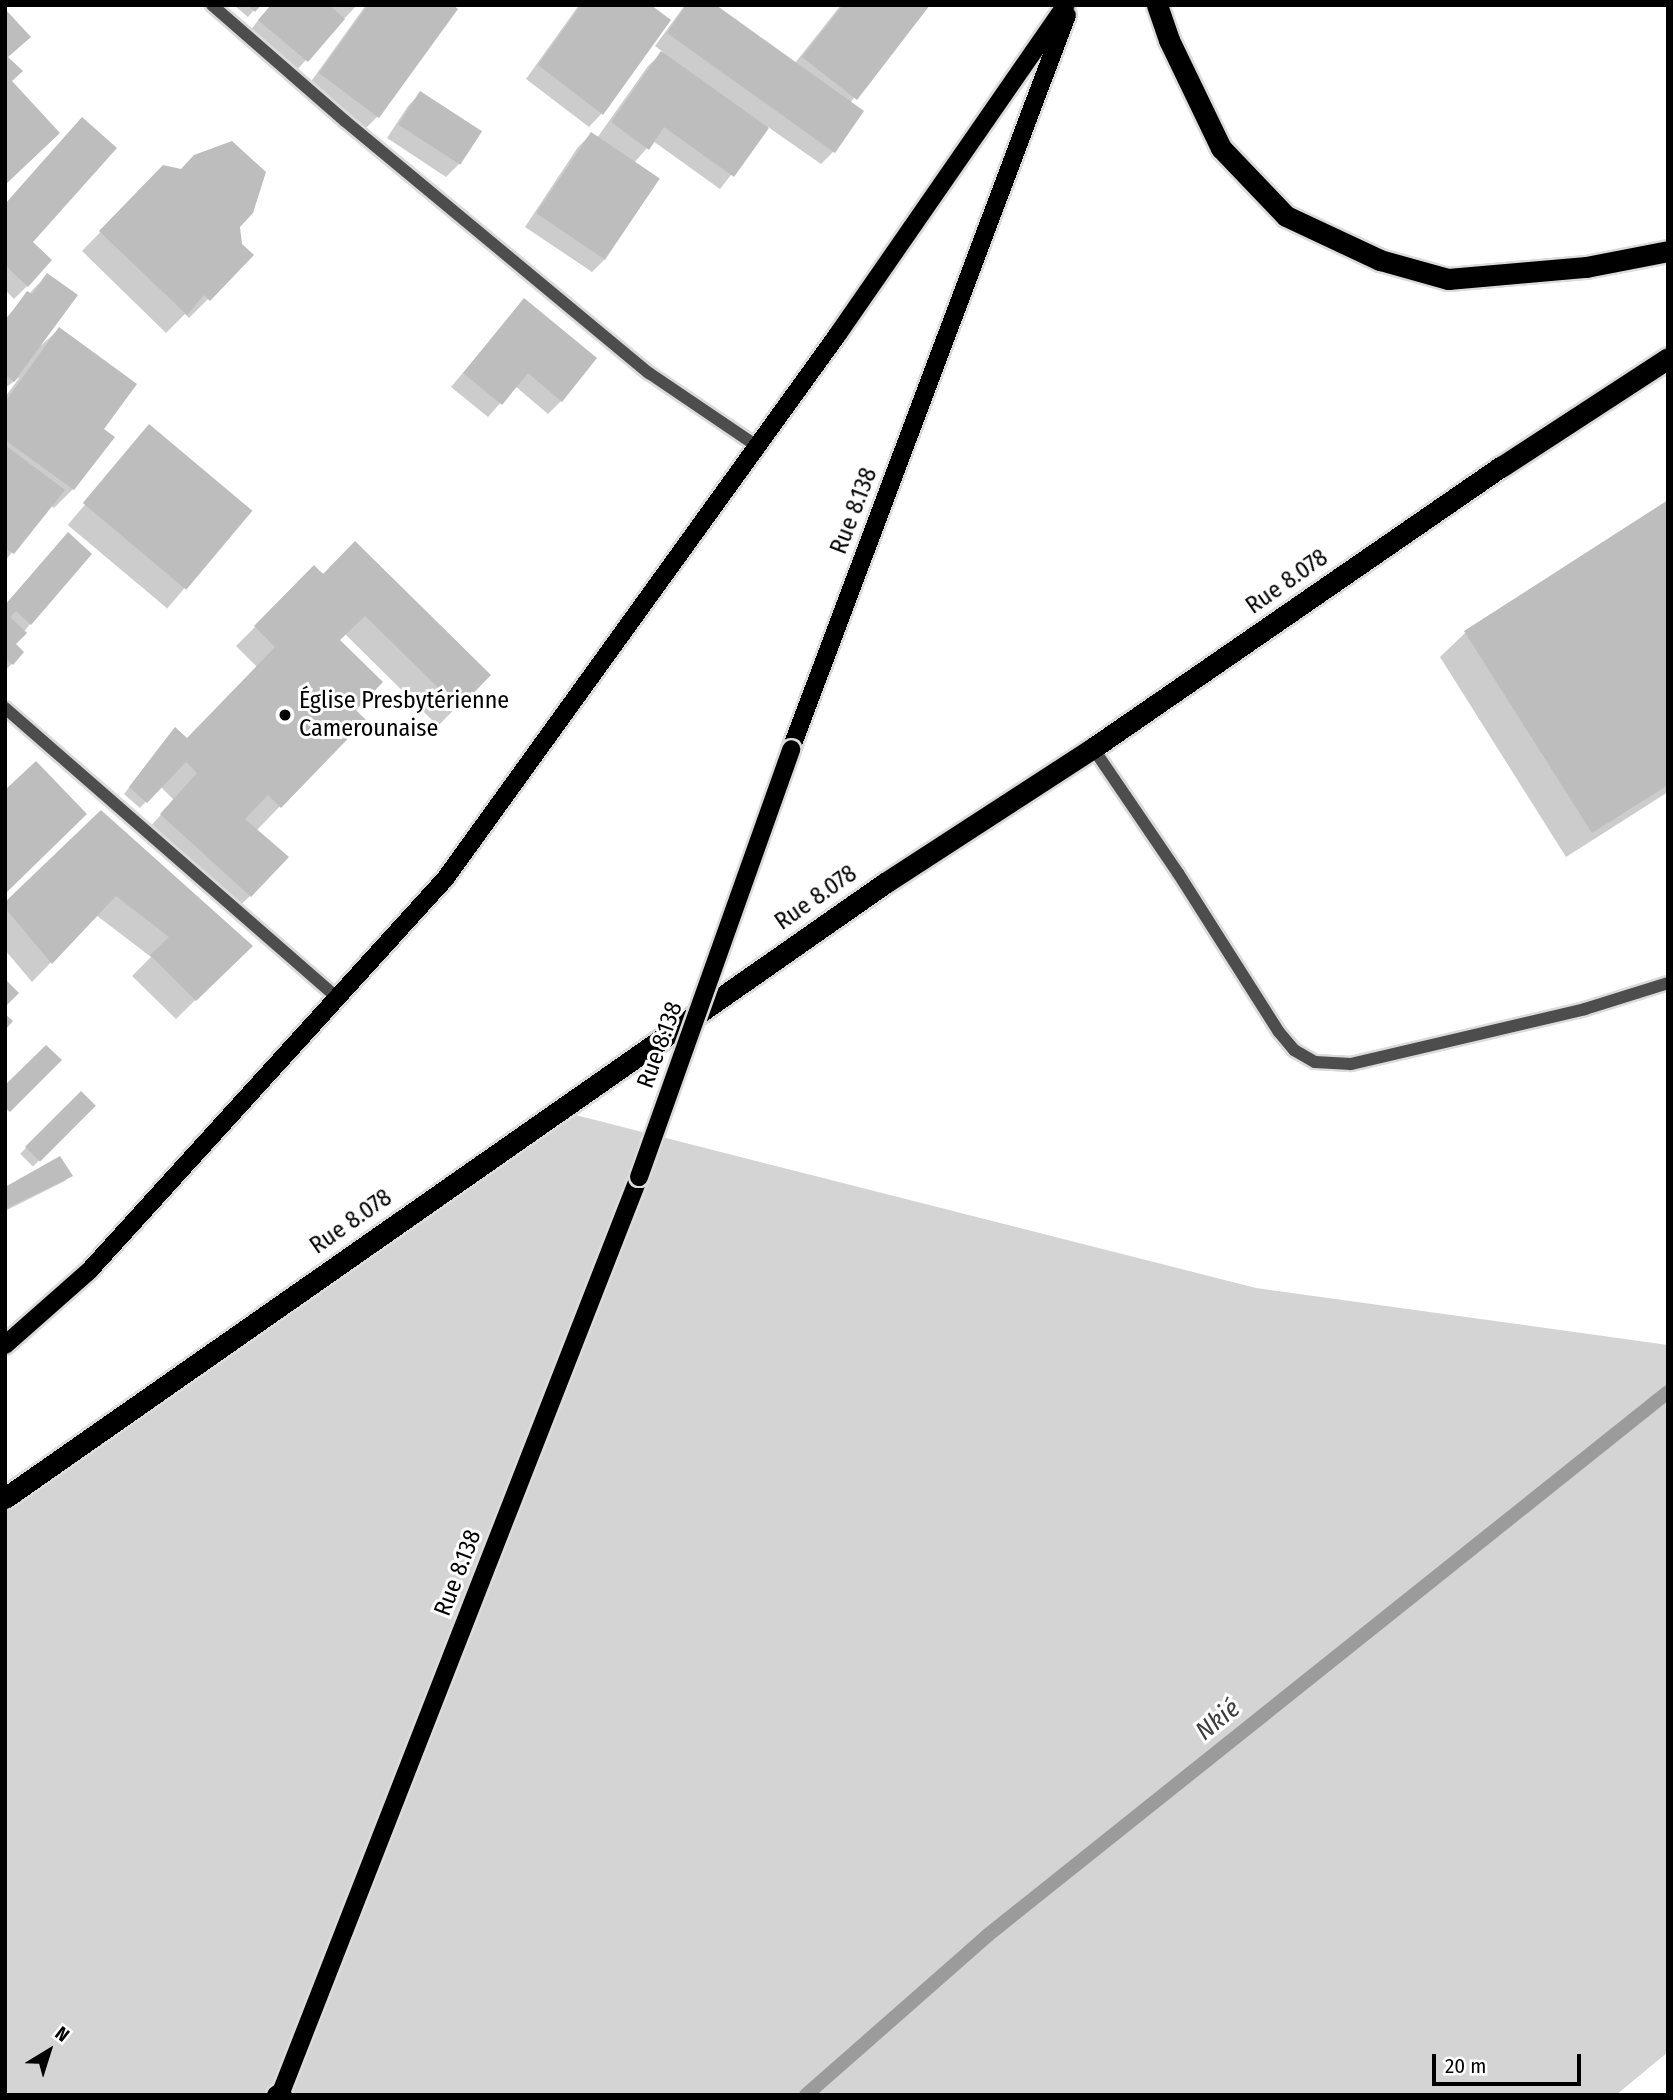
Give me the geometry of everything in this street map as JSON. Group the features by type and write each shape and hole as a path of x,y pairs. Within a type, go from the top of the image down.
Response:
{"highway":[{"path":"1157,5 1169,40 1221,148 1286,216 1380,260 1448,279 1586,267 1668,251"},
{"name":"Rue 8.078","path":"5,1498 817,930 1093,748 1501,467 1668,358"}],"main road":[{"path":"5,1345 89,1271 445,879 757,446 1069,5"},
{"name":"Rue 8.138","path":"279,2094 639,1177 791,749 1069,5"}],"street":[{"path":"212,5 345,121 649,373 757,446"},
{"path":"5,708 337,999"},
{"path":"1093,748 1178,873 1279,1032 1294,1050 1315,1062 1351,1064 1585,1009 1668,983"}],"shaded area":[{"path":"556,1110 1256,1288 1668,1345 1668,2052 1616,2095 5,2095 5,1498"}],"building":[{"path":"247,5 261,5 255,12"},
{"path":"271,5 329,5 345,19 308,62 258,20"},
{"path":"368,5 453,5 458,9 379,118 319,73"},
{"path":"581,5 651,5 671,20 603,115 538,65"},
{"path":"686,5 716,5 864,111 835,153 667,33"},
{"path":"843,5 930,5 857,100 802,57"},
{"path":"5,9 31,37 8,57 23,71 12,81 60,133 5,185"},
{"path":"661,51 769,128 734,177 664,127 649,150 611,122"},
{"path":"420,91 482,131 460,165 398,125"},
{"path":"82,117 117,148 33,242 52,260 28,287 5,265 5,204"},
{"path":"591,132 660,178 605,260 536,213"},
{"path":"232,141 266,172 253,213 240,227 242,244 254,255 210,301 204,295 187,315 99,231 163,165 181,169 194,155"},
{"path":"47,273 78,295 14,382 5,375 5,321 27,291 32,294"},
{"path":"524,298 597,358 562,402 528,373 502,405 463,373"},
{"path":"59,327 137,384 104,429 115,437 74,490 5,440 5,402"},
{"path":"149,424 252,511 186,590 83,503"},
{"path":"5,445 65,490 14,554 5,548"},
{"path":"1668,500 1668,785 1592,833 1464,631"},
{"path":"68,532 92,554 31,625 16,611 10,617 27,633 16,644 24,652 13,665 5,658 5,605"},
{"path":"355,541 491,675 459,708 365,616 340,640 383,682 356,710 366,720 281,808 268,795 245,819 289,857 251,897 160,814 197,773 186,762 147,803 129,787 175,727 187,738 275,647 254,626 314,565 323,574"},
{"path":"36,761 87,814 7,892 5,790"},
{"path":"101,810 253,946 196,1001 150,955 169,937 116,896 52,964 5,908 5,902"},
{"path":"5,979 19,993 5,1007"},
{"path":"5,1014 13,1021 5,1030"},
{"path":"46,1045 62,1060 10,1112 5,1108 5,1085"},
{"path":"81,1091 96,1106 40,1162 25,1147"},
{"path":"60,1156 73,1176 5,1209 5,1187"}],"waterway":[{"name":"Nkié","path":"806,2095 988,1935 1668,1392"}],"place":[{"name":"Église Presbytérienne Camerounaise","path":"285,715"}]}
